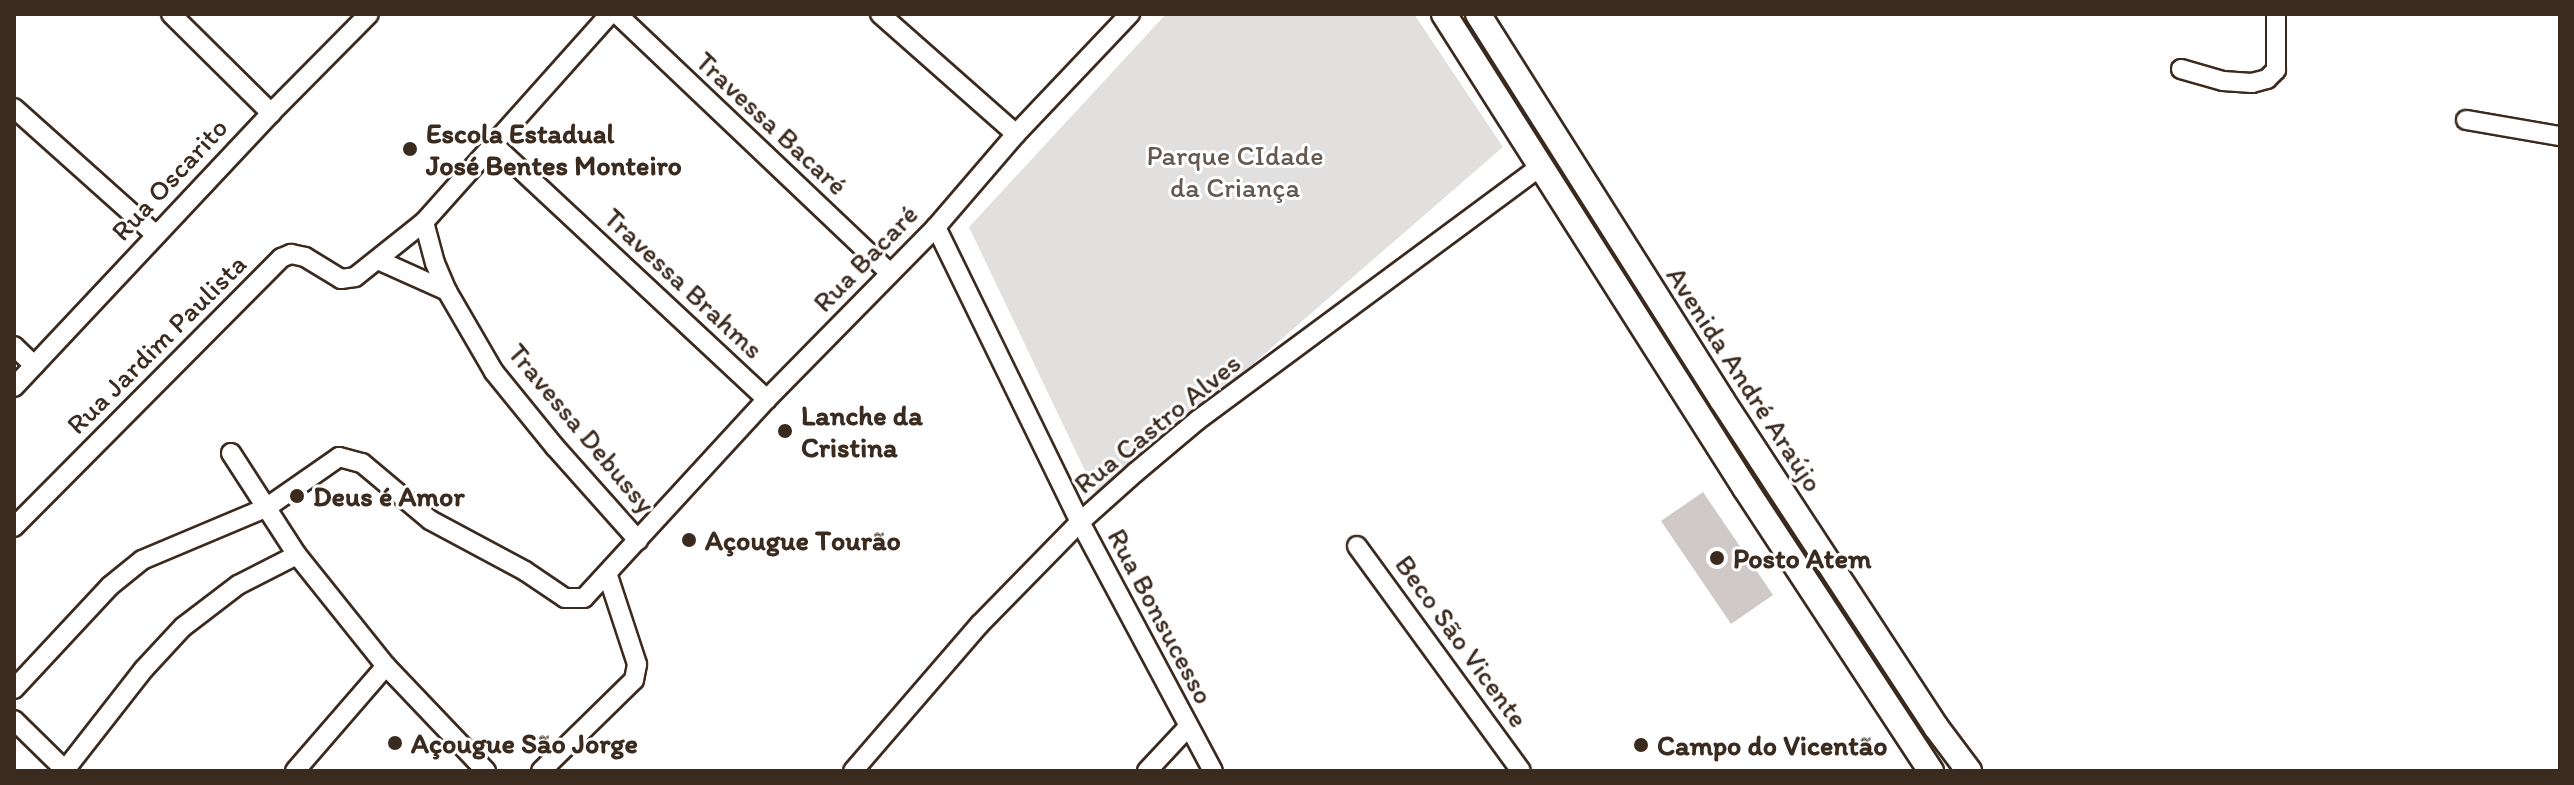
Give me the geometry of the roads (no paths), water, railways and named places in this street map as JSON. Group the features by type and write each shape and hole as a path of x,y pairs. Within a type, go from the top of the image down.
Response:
{"main road":[{"name":"Avenida André Araújo","path":"1444,14 1745,488 1931,771"},
{"name":"Avenida André Araújo","path":"1478,14 1722,400 1936,727 1969,771"}],"street":[{"path":"171,14 271,113"},
{"name":"Rua Oscarito","path":"14,387 155,234 369,14"},
{"path":"447,291 378,260 424,222 610,14"},
{"name":"Travessa Bacaré","path":"617,14 889,272"},
{"path":"880,14 1016,134"},
{"name":"Rua Bacaré","path":"14,689 110,586 142,560 266,508 339,457 351,457 430,520 525,571 565,598 584,598 608,576 767,399 936,227 1016,134 1130,14"},
{"path":"2181,69 2223,81 2252,83 2267,79 2276,70 2276,14"},
{"path":"14,108 155,234"},
{"path":"2466,120 2560,136"},
{"name":"Travessa Brahms","path":"492,143 767,399"},
{"name":"Rua Castro Alves","path":"853,771 980,624 1080,522 1198,420 1540,167"},
{"name":"Travessa Debussy","path":"424,222 435,263 447,291 494,372 555,447 638,540"},
{"name":"Rua Bonsucesso","path":"936,227 1080,522 1213,771"},
{"name":"Rua Jardim Paulista","path":"14,527 281,258 291,254 305,257 341,279 355,277 378,260"},
{"path":"14,346 34,365"},
{"path":"231,453 297,555 386,666 486,771"},
{"name":"Beco São Vicente","path":"1357,546 1521,771"},
{"path":"14,720 66,771 144,669 183,627 238,585 297,555"},
{"path":"541,771 634,680 637,664 608,576"},
{"path":"295,771 386,666"},
{"path":"1147,771 1188,727"}],"place":[{"name":"Escola Estadual José Bentes Monteiro","path":"410,149"},
{"name":"Lanche da Cristina","path":"785,431"},
{"name":"Deus é Amor","path":"297,496"},
{"name":"Açougue Tourão","path":"689,540"},
{"name":"Posto Atem","path":"1717,558"},
{"name":"Açougue São Jorge","path":"395,743"},
{"name":"Campo do Vicentão","path":"1641,745"}],"park label":[{"name":"Parque CIdade da Criança","path":"1235,171"}]}
